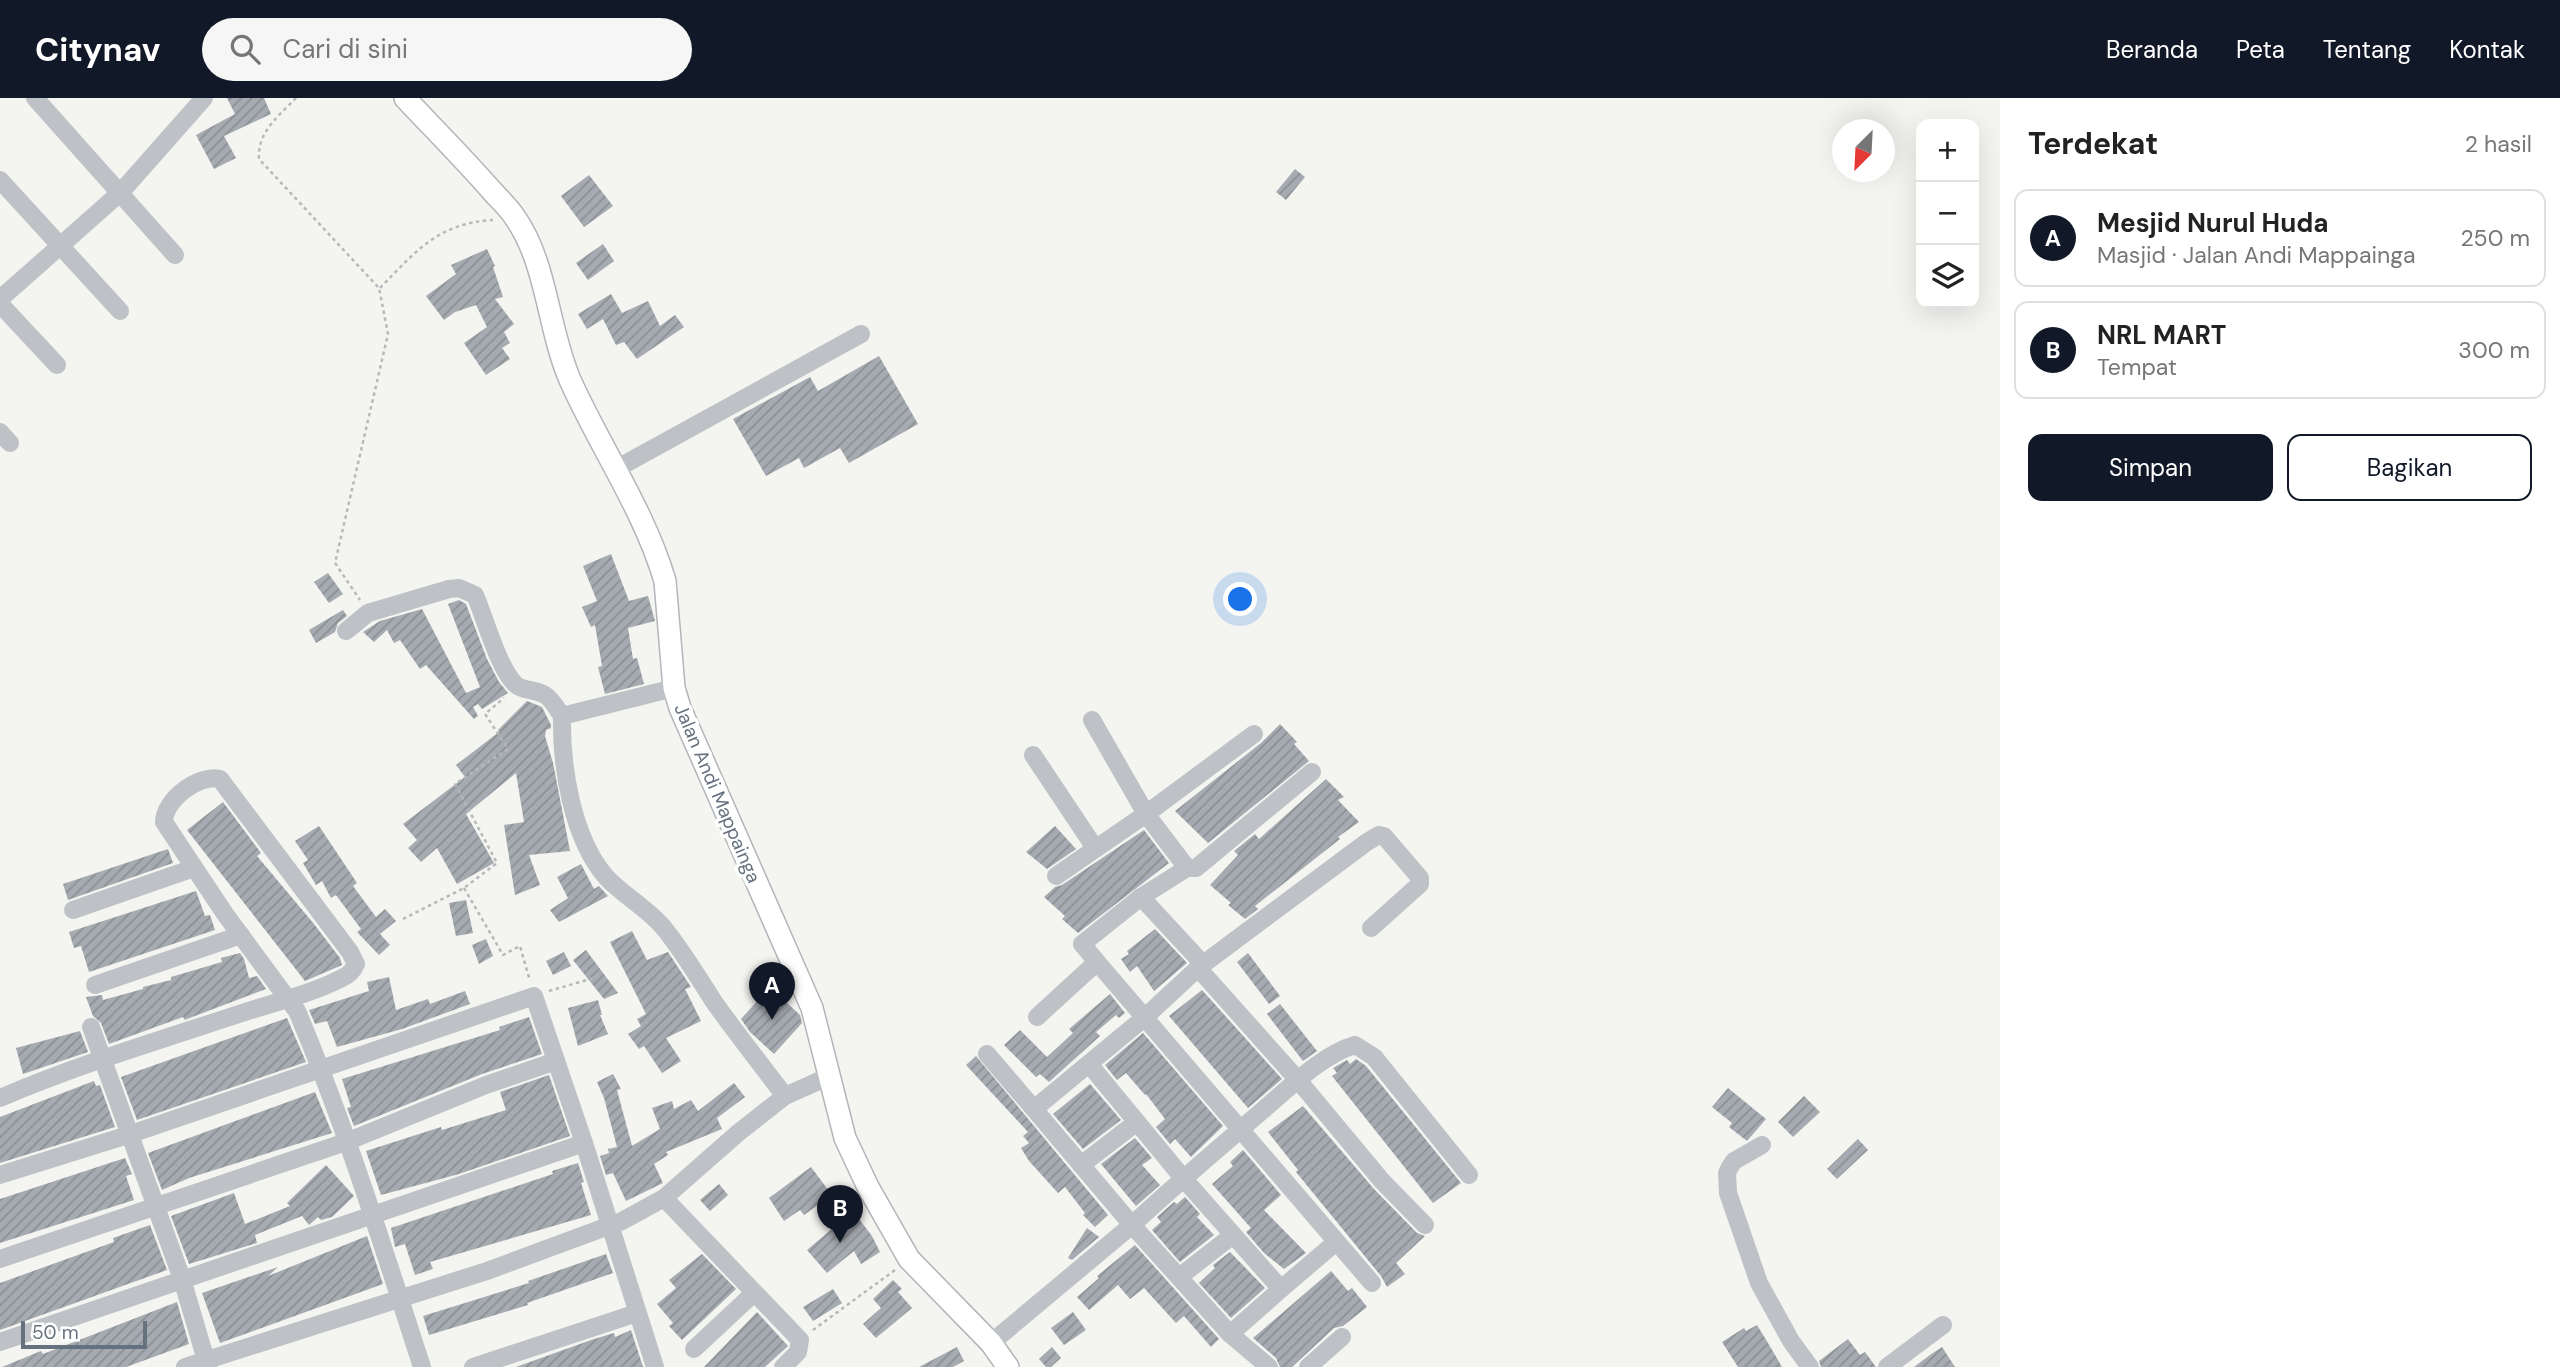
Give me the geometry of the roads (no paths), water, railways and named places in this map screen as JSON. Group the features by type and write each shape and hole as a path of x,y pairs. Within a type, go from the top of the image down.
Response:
{"main road":[{"name":"Jalan Andi Mappainga","path":"405,98 517,219 534,255 564,366 646,530 665,581 674,688 712,783 812,1008 845,1138 909,1259 991,1343 1008,1367"}],"street":[{"path":"35,98 175,255"},
{"path":"57,365 0,302 121,192 204,98"},
{"path":"0,180 120,311"},
{"path":"614,470 861,334"},
{"path":"346,631 368,613 449,589 465,590 475,595 504,666 518,687 549,697 562,716 568,789 575,818 594,861 607,878 663,926 734,1030 785,1096"},
{"path":"562,716 674,688"},
{"path":"1092,720 1146,814 1187,868"},
{"path":"1056,876 1254,734"},
{"path":"1034,755 1095,848"},
{"path":"1312,772 1196,868 1187,868 1141,897 1082,944 1372,1283"},
{"path":"0,1098 102,1059 287,998 350,974 356,964 350,952 224,782 217,778 198,783 166,808 164,822 241,935 287,998 297,1011 321,1069 373,1214 422,1367"},
{"path":"1034,1109 1144,1018 1201,966 1380,835 1384,836 1420,878 1420,884 1371,928"},
{"path":"73,910 194,868"},
{"path":"1141,897 1382,1181 1425,1225"},
{"path":"94,985 241,935"},
{"path":"1037,1017 1097,962"},
{"path":"0,1175 128,1135 534,996 584,1143 608,1227 654,1367"},
{"path":"91,1027 182,1279 207,1363"},
{"path":"991,1343 1132,1225 1298,1080 1346,1048 1355,1045 1364,1049 1409,1098 1469,1175"},
{"path":"987,1054 1132,1225 1230,1334 1269,1367"},
{"path":"0,1259 346,1142 486,1085 556,1061"},
{"path":"1089,1064 1183,1178 1281,1289"},
{"path":"185,1367 207,1363 487,1272 622,1222 664,1198 785,1096 830,1076"},
{"path":"1081,1165 1137,1122"},
{"path":"0,1342 584,1143"},
{"path":"1762,1145 1734,1161 1727,1173 1728,1193 1759,1283 1791,1341 1810,1367"},
{"path":"664,1198 800,1340 798,1353 783,1367"},
{"path":"1179,1277 1233,1235"},
{"path":"1230,1334 1336,1242"},
{"path":"694,1349 754,1293"},
{"path":"473,1367 637,1313"},
{"path":"1887,1367 1943,1325"},
{"path":"1308,1367 1342,1337"}],"place":[{"name":"Mesjid Nurul Huda","path":"772,1020"},
{"name":"NRL MART","path":"840,1243"}]}
